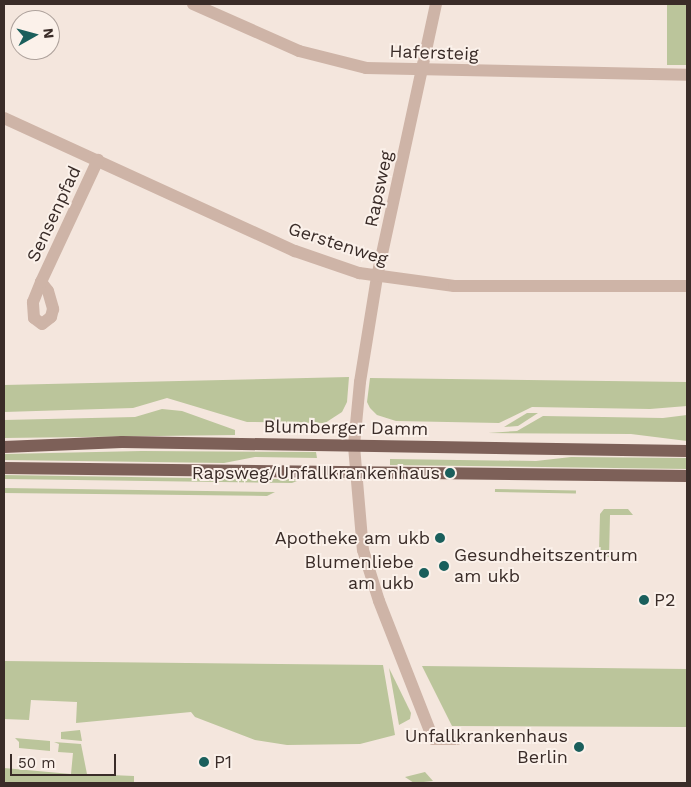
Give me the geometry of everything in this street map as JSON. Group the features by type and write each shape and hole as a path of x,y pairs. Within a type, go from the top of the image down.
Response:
{"main road":[{"name":"Blumberger Damm","path":"4,447 122,442 687,451"},
{"path":"4,468 687,476"}],"street":[{"name":"Hafersteig","path":"193,4 327,60 366,68 422,71 687,75"},
{"name":"Rapsweg","path":"436,4 377,278 360,382 354,446 364,555 408,680 434,739 457,739"},
{"name":"Gerstenweg","path":"4,118 295,251 377,278 477,286 687,286"},
{"name":"Sensenpfad","path":"41,282 98,160"}],"green space":[{"path":"667,4 687,4 687,65 667,65"},
{"path":"349,377 347,402 342,412 325,423 247,422 167,398 133,408 4,412 4,385"},
{"path":"370,378 687,382 687,406 650,409 532,407 499,423 396,421 377,415 370,408 367,402"},
{"path":"162,409 182,411 235,430 235,435 4,438 4,420 135,417"},
{"path":"527,413 538,413 518,426 504,427"},
{"path":"687,415 687,441 631,434 488,433 517,431 543,416 663,418"},
{"path":"142,451 316,452 317,458 255,457 224,463 4,460 4,454"},
{"path":"571,457 687,458 687,469 390,465 390,459 536,461"},
{"path":"4,475 302,479 292,483 4,479"},
{"path":"4,488 275,492 267,496 4,493"},
{"path":"495,489 576,490 576,493 495,492"},
{"path":"604,509 628,509 633,515 610,515 609,557 602,557 599,551 600,514"},
{"path":"4,661 383,665 395,735 360,744 287,745 255,740 195,717 191,712 76,723 77,702 31,700 29,720 4,719"},
{"path":"422,666 687,669 687,727 452,726"},
{"path":"389,668 411,713 410,719 399,725"},
{"path":"80,730 82,741 61,739 61,732"},
{"path":"15,738 50,741 50,751 19,748 19,742"},
{"path":"54,742 81,744 87,774 134,776 134,783 4,783 4,768 71,774 73,753 58,752 59,744"},
{"path":"425,772 433,781 414,783 405,777"}],"place":[{"name":"Rapsweg/Unfallkrankenhaus","path":"450,473"},
{"name":"Apotheke am ukb","path":"440,538"},
{"name":"Gesundheitszentrum am ukb","path":"444,566"},
{"name":"Blumenliebe am ukb","path":"424,573"},
{"name":"P2","path":"644,600"},
{"name":"Unfallkrankenhaus Berlin","path":"579,747"},
{"name":"P1","path":"204,762"}]}
